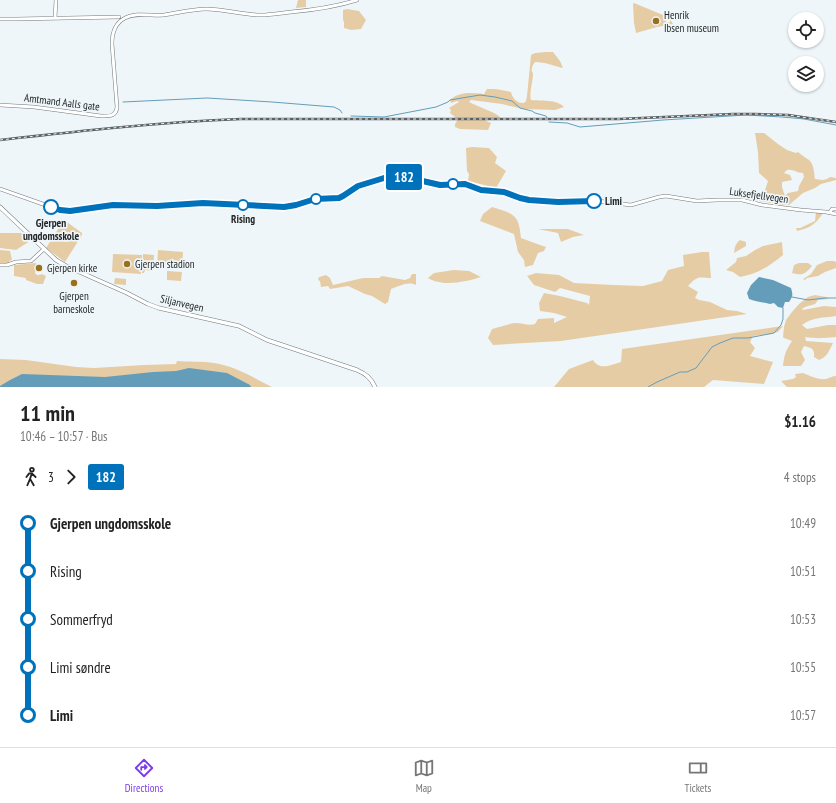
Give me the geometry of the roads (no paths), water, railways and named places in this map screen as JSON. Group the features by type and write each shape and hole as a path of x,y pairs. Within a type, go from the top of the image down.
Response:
{"main road":[{"path":"55,18 56,0"},
{"name":"Amtmand Aalls gate","path":"0,105 34,107 101,116 113,115 117,110 117,107 112,38 114,29 122,19 126,17 137,15 165,15 206,9 267,15 329,7 357,0"},
{"path":"0,19 119,17"},
{"name":"Luksefjellvegen","path":"0,189 54,208 67,211 78,211 100,206 113,205 157,206 203,203 280,207 296,205 315,199 339,198 362,185 384,178 400,177 440,185 465,184 481,190 504,192 529,200 558,202 600,201 632,205 666,196 694,201 742,200 762,205 830,212 836,214"},
{"name":"Siljanvegen","path":"0,208 56,260 66,266 152,305 242,327 267,340 360,371 370,378 375,387"},
{"path":"830,212 832,209 836,209"},
{"path":"0,265 31,261 44,249"}],"water":[{"path":"759,277 773,280 791,288 792,297 789,302 785,302 783,308 778,307 774,303 770,304 749,299 747,293 751,285"},
{"path":"189,368 227,373 250,385 251,387 0,387 22,374 105,377 176,371"}],"waterway":[{"path":"351,116 384,117 436,107 450,100 480,95 512,101 520,108 546,116 547,118"},
{"path":"123,102 207,98 334,107 342,113"},
{"path":"549,122 567,123 580,127 746,115 804,119 836,125"},
{"path":"792,297 808,300 836,298"},
{"path":"648,387 680,372 687,372 696,368 712,347 720,343 733,338 748,338 774,333 781,325 783,319 783,308"}],"railway":[{"path":"0,140 90,130 241,119 619,119 755,114 788,115 836,122"}],"place":[{"name":"Henrik Ibsen museum","path":"656,21"},
{"name":"Limi","path":"594,201"},
{"name":"Rising","path":"243,205"},
{"name":"Gjerpen ungdomsskole","path":"51,207"},
{"name":"Gjerpen stadion","path":"127,264"},
{"name":"Gjerpen kirke","path":"39,268"},
{"name":"Gjerpen barneskole","path":"74,283"}]}
